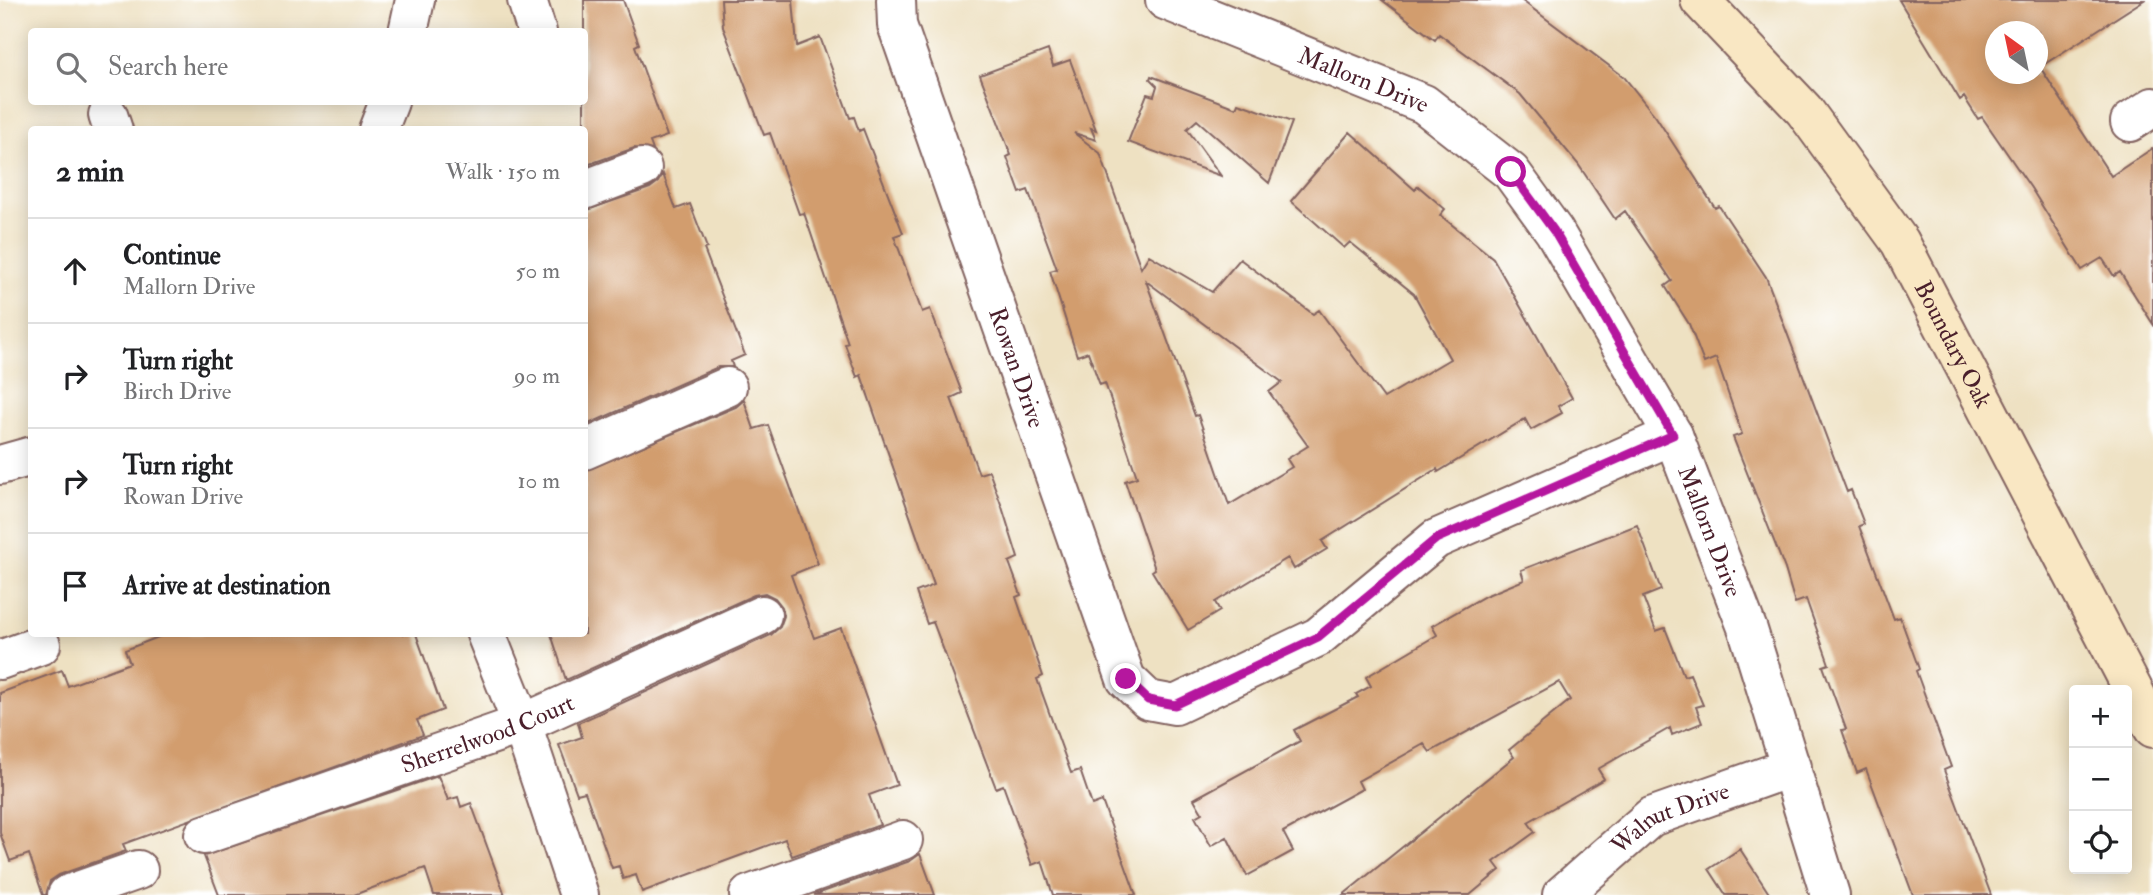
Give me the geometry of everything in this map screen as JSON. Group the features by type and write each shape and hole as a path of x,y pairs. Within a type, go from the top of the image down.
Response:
{"street":[{"path":"409,28 415,0"},
{"path":"527,0 536,28"},
{"name":"Rowan Drive","path":"896,0 897,25 1126,679 1148,700 1175,705 1318,637 1436,539 1673,435"},
{"name":"Mallorn Drive","path":"1165,0 1424,104 1511,172 1554,231 1673,435 1748,630 1830,895"},
{"name":"Boundary Oak","path":"1700,0 1804,110 1900,242 2153,728"},
{"path":"380,126 388,105"},
{"path":"588,188 642,168"},
{"path":"588,448 727,387"},
{"path":"0,465 28,457"},
{"name":"Sherrelwood Court","path":"204,835 522,724 762,615"},
{"path":"487,637 522,724 579,895"},
{"path":"0,660 41,645"},
{"name":"Walnut Drive","path":"1562,895 1651,817 1792,767"},
{"path":"749,895 903,840"},
{"path":"67,895 138,870"}],"building":[{"path":"584,0 623,0 639,44 635,46 667,136 650,142 653,150 634,148 588,165 588,126 584,126 584,105 588,105 588,28 584,28"},
{"path":"721,0 793,0 797,46 820,37 850,118 854,117 859,131 863,129 903,233 894,236 922,312 930,309 962,393 951,398 979,474 989,471 1002,507 1018,558 1009,562 1021,595 1016,597 1043,676 1037,679 1071,773 1080,770 1092,805 1102,801 1136,895 1053,895 1042,861 1032,865 1003,785 996,788 933,622 927,624 916,592 934,585 861,375 857,377 845,344 848,343 804,213 799,214 770,133 764,135 723,27"},
{"path":"1382,0 1521,0 1624,77 1656,117 1715,208 1719,206 1766,277 1847,492 1851,490 1864,524 1859,526 1894,619 1900,617 1919,669 1916,671 1951,767 1944,770 1991,895 1913,895 1866,769 1857,773 1842,730 1846,729 1823,666 1829,664 1806,599 1795,603 1785,569 1733,437 1742,434 1716,358 1704,363 1689,324 1665,286 1672,281 1625,211 1615,219 1578,164 1520,94 1439,34 1435,40"},
{"path":"1899,0 2144,0 2048,62 2048,21 1985,21 1985,84 2048,84 2048,79 2111,176 2153,148 2153,324 2120,272 2114,276 2102,258 2082,270 2031,188 1982,117 1978,119 1964,97 1960,100"},
{"path":"1048,50 1053,66 1070,60 1096,130 1091,128 1096,140 1074,133 1100,153 1141,268 1149,255 1212,292 1240,259 1313,314 1319,310 1384,398 1450,359 1414,294 1350,242 1344,248 1291,201 1350,132 1415,190 1418,186 1445,209 1440,215 1493,258 1572,398 1558,406 1562,413 1531,430 1525,419 1438,472 1437,469 1322,541 1327,549 1294,569 1288,558 1215,602 1220,611 1188,630 1152,571 1155,569 1125,481 1137,477 1105,383 1100,385 1088,352 1077,356 1050,271 1057,269 1028,190 1020,193 1007,157 1011,155 980,75","holes":["1146,281 1282,382 1269,392 1308,446 1287,459 1292,467 1229,505 1198,415 1195,416"]},
{"path":"1151,76 1236,108 1238,103 1292,122 1269,183 1197,120 1187,129 1221,176 1128,142 1147,94 1154,96 1157,86 1150,79"},
{"path":"663,174 676,209 690,204 707,248 704,249 745,355 731,361 733,367 718,367 588,424 588,210 650,188"},
{"path":"744,400 754,429 768,425 818,564 791,575 814,638 841,628 897,785 869,795 880,825 792,856 785,839 642,892 636,875 623,879 619,866 612,868 585,792 577,794 559,745 582,737 578,723 771,635 780,627 784,616 782,607 775,598 765,593 754,595 566,680 552,637 588,637 588,469 736,407"},
{"path":"1637,525 1661,590 1643,597 1656,631 1665,628 1684,676 1690,674 1703,705 1696,707 1702,723 1672,735 1670,728 1598,769 1604,779 1528,822 1535,832 1494,862 1500,870 1470,895 1343,895 1514,757 1509,750 1570,700 1559,682 1430,752 1424,744 1358,781 1362,789 1283,832 1293,851 1247,876 1227,837 1211,846 1195,817 1202,813 1194,799 1300,741 1294,730 1358,697 1356,694 1371,686 1366,677 1437,635 1432,626 1485,596 1524,580 1521,570"},
{"path":"158,637 417,637 443,710 417,720 423,735 123,844 126,851 59,875 50,881 46,895 43,895 29,854 10,861 0,833 0,693 62,670 68,686 130,663 125,650"},
{"path":"438,776 448,800 458,797 461,807 471,803 505,895 434,895 425,868 354,895 219,895 204,856"},
{"path":"1740,849 1770,895 1726,895 1709,869"},
{"path":"920,854 935,895 814,895 910,861"}],"route":[{"path":"1126,679 1148,700 1175,705 1318,637 1436,539 1673,435 1554,231 1511,172"}]}
